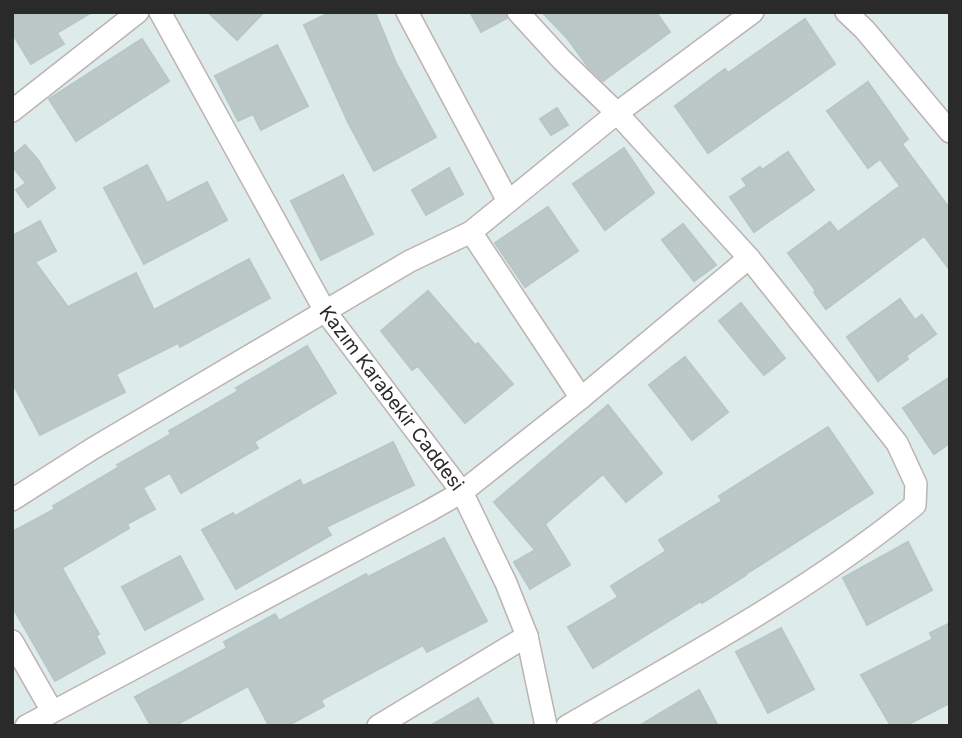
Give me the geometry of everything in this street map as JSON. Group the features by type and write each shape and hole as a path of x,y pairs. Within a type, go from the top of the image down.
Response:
{"street":[{"path":"12,111 138,12"},
{"name":"Kazım Karabekir Caddesi","path":"160,12 325,311 462,492 506,583 527,636 546,726"},
{"path":"407,12 508,201"},
{"path":"518,12 562,60 617,113 749,258 897,443 916,484 915,505 792,595 567,726"},
{"path":"12,500 92,449 410,261 471,232 617,113 753,12"},
{"path":"846,12 865,30 950,132"},
{"path":"471,232 581,398"},
{"path":"26,726 462,492 581,398 749,258"},
{"path":"378,726 527,636"},
{"path":"12,641 52,711"}],"building":[{"path":"12,12 92,12 57,33 64,44 31,64 12,33"},
{"path":"208,12 264,12 237,40"},
{"path":"331,12 375,12 395,61 436,137 374,171 348,122 304,25"},
{"path":"470,12 505,12 507,18 481,32"},
{"path":"542,12 656,12 670,32 603,81"},
{"path":"805,19 835,64 708,153 675,106 725,69 728,73"},
{"path":"142,39 169,81 76,141 49,99"},
{"path":"277,45 308,106 261,130 253,114 238,121 215,76"},
{"path":"868,82 908,139 902,144 950,209 950,270 924,236 826,309 788,253 830,222 838,232 900,186 880,159 868,168 827,111"},
{"path":"557,108 568,125 551,135 540,119"},
{"path":"25,145 55,188 28,207 16,190 26,183 12,166 12,156"},
{"path":"624,148 654,193 605,230 573,184"},
{"path":"788,152 814,190 754,232 730,197 747,186 742,179 760,167 762,170"},
{"path":"147,165 167,203 207,182 227,220 144,264 104,188"},
{"path":"449,168 463,194 426,215 412,190"},
{"path":"343,175 373,234 321,260 291,201"},
{"path":"548,207 578,251 525,287 495,243"},
{"path":"40,221 56,251 35,262 68,307 136,273 154,310 249,259 270,298 180,347 178,343 116,374 125,392 40,435 12,382 12,236"},
{"path":"683,224 716,265 694,281 662,240"},
{"path":"428,291 513,384 465,423 418,366 412,370 381,331"},
{"path":"900,299 915,320 922,315 936,334 878,381 847,337"},
{"path":"741,303 785,358 764,375 719,321"},
{"path":"307,346 336,393 254,442 258,448 181,493 170,473 143,488 155,509 127,524 129,528 62,568 99,634 96,636 105,653 55,681 12,606 12,532 55,509 53,506 171,434 169,431 238,391 236,388"},
{"path":"685,357 728,412 692,440 649,385"},
{"path":"950,377 950,443 934,454 903,408"},
{"path":"608,405 662,473 626,502 603,474 545,524 570,565 530,589 514,562 535,550 494,502"},
{"path":"828,427 873,493 702,603 701,601 593,668 568,627 618,597 611,586 666,551 659,540 722,501 719,496"},
{"path":"393,442 414,485 326,527 331,535 236,589 202,530 233,513 235,516 300,480 303,486"},
{"path":"444,538 487,621 427,652 423,645 321,700 324,706 287,726 269,726 248,686 174,726 151,726 135,697 227,648 224,642 275,614 279,621 366,574 368,577"},
{"path":"908,542 932,590 867,625 843,578"},
{"path":"180,556 203,599 145,630 122,587"},
{"path":"950,623 950,703 905,726 891,726 861,675 933,639 930,633"},
{"path":"781,628 814,689 768,713 736,652"},
{"path":"699,690 718,726 639,726"},
{"path":"478,698 494,726 430,726"}]}
